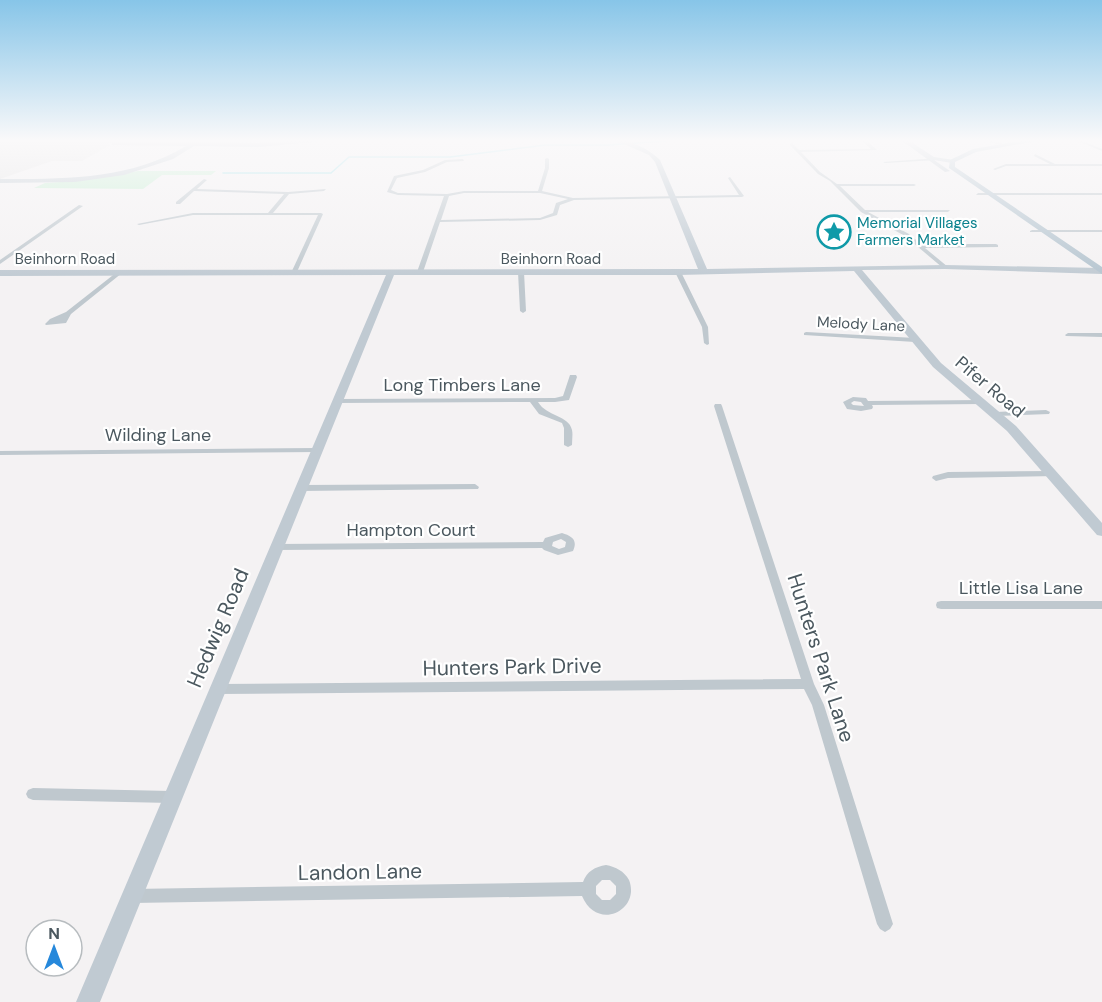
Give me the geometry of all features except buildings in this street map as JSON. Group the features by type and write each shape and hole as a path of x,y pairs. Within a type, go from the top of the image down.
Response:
{"main road":[{"path":"968,187 1099,272"},
{"path":"977,187 1037,231"}],"street":[{"path":"178,203 197,187"},
{"path":"391,187 389,191 398,194 540,192 574,199 742,196 735,187"},
{"path":"540,192 542,187"},
{"path":"668,187 703,270"},
{"path":"837,187 863,211 907,235 945,267"},
{"path":"193,190 288,193 324,190"},
{"path":"269,214 288,193"},
{"path":"978,194 1102,194"},
{"path":"420,272 447,195"},
{"path":"438,220 540,219 555,214 558,204 574,199"},
{"path":"0,260 81,206"},
{"path":"863,211 948,211"},
{"path":"139,224 193,214 321,214 294,273"},
{"path":"1037,231 1102,231"},
{"path":"921,246 996,246"},
{"name":"Beinhorn Road","path":"0,273 678,272 945,267 1099,272"},
{"name":"Pifer Road","path":"856,268 950,379 982,402 1024,441 1102,532"},
{"name":"Hedwig Road","path":"88,1002 171,797 391,272"},
{"path":"521,272 524,311"},
{"path":"678,272 705,327 707,343"},
{"path":"68,313 119,273"},
{"name":"Melody Lane","path":"806,334 915,340"},
{"path":"1068,334 1102,335"},
{"name":"Long Timbers Lane","path":"337,401 566,398 573,377"},
{"path":"533,400 536,408 542,413 565,422 568,428 568,445"},
{"path":"868,403 982,402"},
{"name":"Hunters Park Lane","path":"718,406 808,684 818,705 885,924"},
{"path":"996,414 1046,412"},
{"name":"Wilding Lane","path":"0,453 316,450"},
{"path":"936,478 948,475 1053,474"},
{"path":"301,488 476,487"},
{"name":"Hampton Court","path":"277,547 546,545"},
{"name":"Little Lisa Lane","path":"941,605 1102,605"},
{"name":"Hunters Park Drive","path":"216,689 808,684"},
{"path":"33,794 171,797"},
{"name":"Landon Lane","path":"132,896 588,889"}],"green space":[{"path":"37,187 146,187 143,189 34,188"}],"place":[{"name":"Memorial Villages Farmers Market","path":"834,232"}]}
